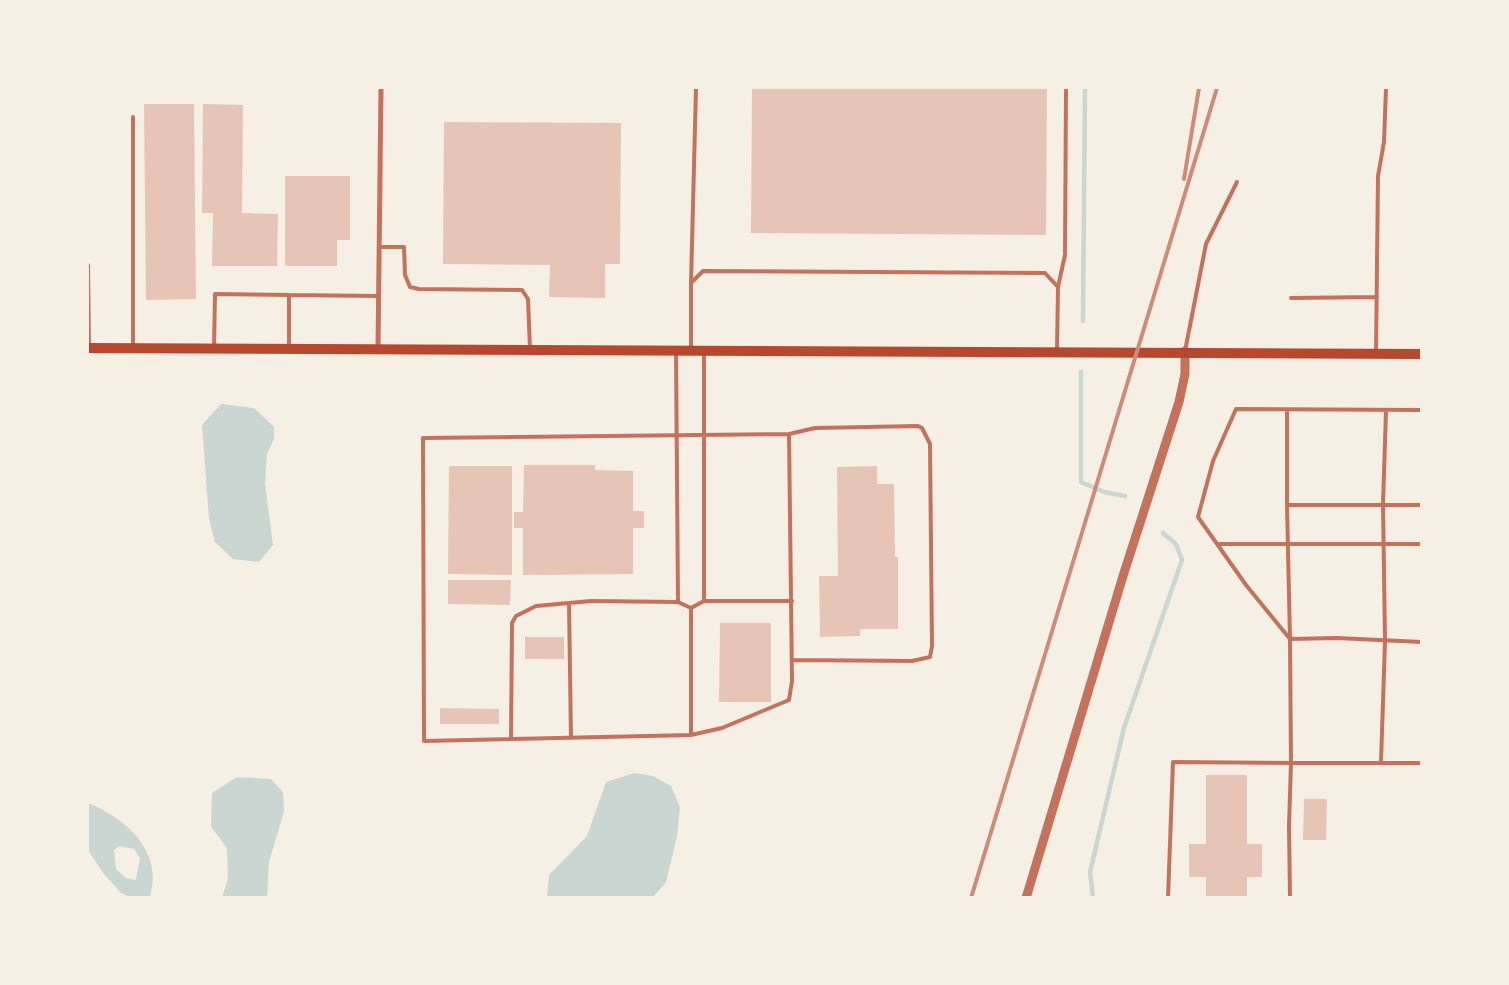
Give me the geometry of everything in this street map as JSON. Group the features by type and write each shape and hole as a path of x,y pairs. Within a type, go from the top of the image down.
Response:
{"main road":[{"path":"88,348 1057,350 1422,354"}],"street":[{"path":"378,349 381,88"},
{"path":"1026,898 1179,402 1185,374 1186,351"}],"lane":[{"path":"691,350 696,88"},
{"path":"1057,350 1058,287 1065,255 1066,88"},
{"path":"1376,353 1378,176 1384,142 1386,88"},
{"path":"133,118 133,348"},
{"path":"1186,351 1206,244 1237,182"},
{"path":"379,247 404,247 405,275 410,287 420,290 522,290 528,299 530,349"},
{"path":"88,264 88,348"},
{"path":"691,283 703,271 1044,273 1058,287"},
{"path":"214,348 215,294 379,296"},
{"path":"289,295 289,348"},
{"path":"1291,298 1377,297"},
{"path":"676,350 678,602"},
{"path":"704,350 704,601"},
{"path":"1290,639 1246,584 1198,517 1213,460 1236,409 1422,410"},
{"path":"1287,410 1291,763 1288,826 1290,898"},
{"path":"1381,762 1385,641 1384,504 1386,411"},
{"path":"790,434 792,681 789,700 722,728 691,734 424,741 423,438 790,434 816,428 918,426 926,433 930,444 932,646 930,657 912,661 792,660"},
{"path":"1287,505 1384,504 1422,506"},
{"path":"1218,544 1422,544"},
{"path":"691,608 704,601 792,601"},
{"path":"511,739 512,623 522,612 536,606 569,603 678,602 691,608"},
{"path":"569,603 571,738"},
{"path":"691,608 691,734"},
{"path":"1290,639 1337,638 1422,642"},
{"path":"1168,898 1173,762 1422,763"}],"shaded area":[{"path":"221,404 254,408 274,427 274,439 267,454 265,483 273,545 259,562 233,559 215,542 209,519 202,425"},
{"path":"634,773 653,776 671,786 680,807 677,836 666,882 653,897 547,897 549,875 587,836 606,782"},
{"path":"237,777 271,779 283,792 284,811 269,862 267,897 222,897 228,879 227,848 211,827 212,793"},
{"path":"88,803 102,809 128,827 147,851 152,865 153,881 150,897 130,897 121,893 103,873 88,850","holes":["119,846 134,849 140,858 136,880 126,878 116,869 114,850"]}],"building":[{"path":"752,88 1047,88 1046,235 751,233"},
{"path":"144,104 194,104 196,299 146,300"},
{"path":"203,104 243,105 242,213 278,214 277,266 212,266 213,213 202,213"},
{"path":"444,122 621,123 620,264 605,264 605,298 549,297 550,265 443,264"},
{"path":"285,176 350,176 350,240 337,240 337,266 285,266"},
{"path":"524,465 595,465 595,470 633,471 633,511 644,511 644,528 633,528 633,574 523,575 523,528 514,528 514,512 523,512"},
{"path":"449,466 512,466 512,575 448,574"},
{"path":"877,466 877,484 894,484 895,557 898,557 898,629 860,629 860,636 820,637 819,576 838,576 837,467"},
{"path":"448,580 511,580 510,605 448,604"},
{"path":"720,623 771,623 771,702 719,702"},
{"path":"525,637 564,637 564,659 525,659"},
{"path":"440,708 499,709 499,724 440,724"},
{"path":"1206,775 1247,775 1247,844 1262,844 1262,877 1247,877 1247,898 1206,898 1206,877 1189,877 1189,844 1206,844"},
{"path":"1304,799 1327,799 1326,840 1303,840"}],"waterway":[{"path":"1083,321 1085,88"},
{"path":"1081,372 1081,482 1104,492 1125,496"},
{"path":"1093,898 1090,872 1124,728 1182,560 1176,544 1163,533"}],"railway":[{"path":"1184,179 1199,88"},
{"path":"971,898 1217,88"}]}
